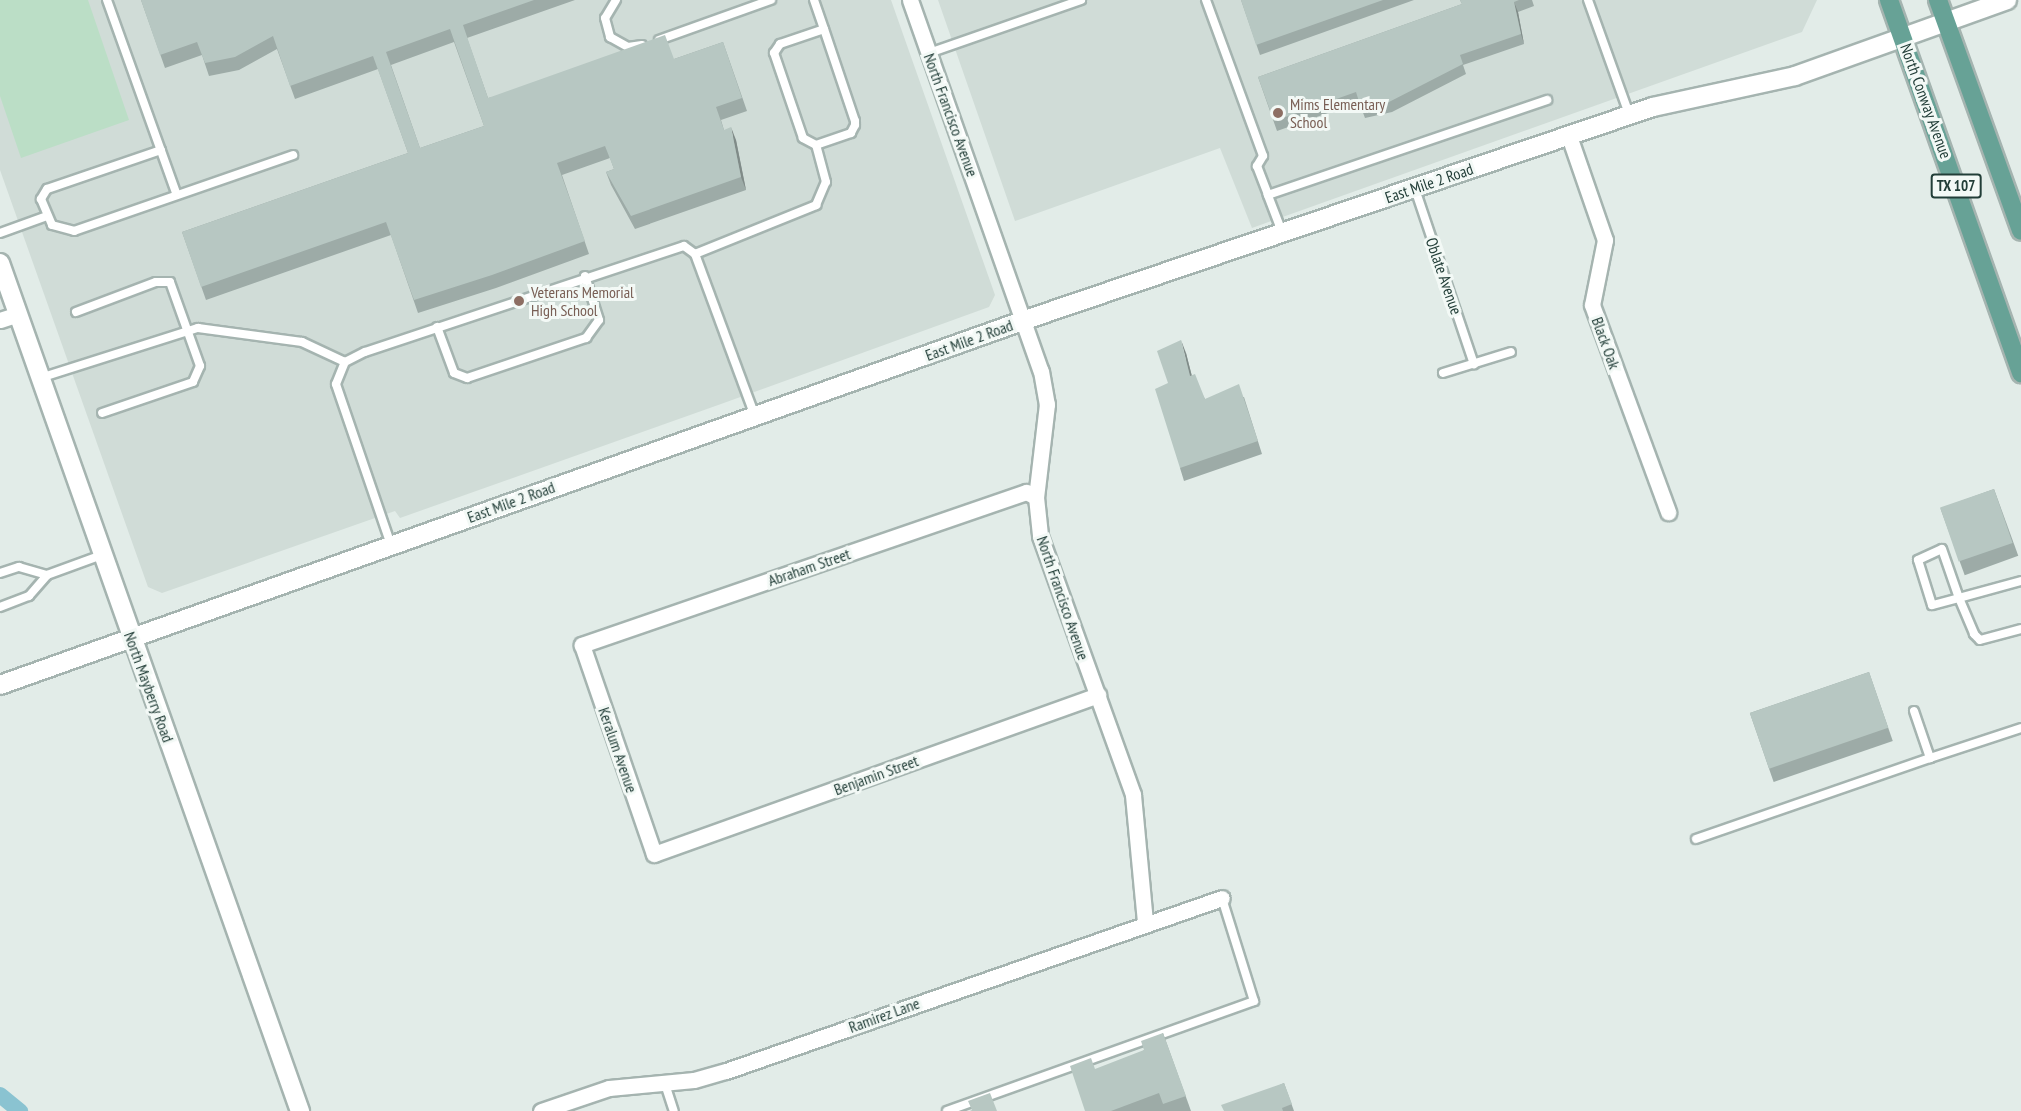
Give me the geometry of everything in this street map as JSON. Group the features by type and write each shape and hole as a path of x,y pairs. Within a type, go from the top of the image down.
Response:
{"main road":[{"name":"North Conway Avenue","path":"1889,0 2021,373"},
{"name":"TX 107","path":"1938,0 2014,191 2021,231"},
{"name":"East Mile 2 Road","path":"0,685 1025,320 1629,115 1795,76 2007,0"},
{"name":"North Mayberry Road","path":"0,263 300,1111"}],"street":[{"name":"North Francisco Avenue","path":"910,0 1025,320 1047,404 1036,498 1040,536 1133,795 1145,923"},
{"name":"Black Oak","path":"1569,136 1605,240 1592,305 1668,512"},
{"path":"0,320 18,314"},
{"name":"Abraham Street","path":"582,645 1026,492 1036,498"},
{"name":"Keralum Avenue","path":"582,645 654,854"},
{"name":"Benjamin Street","path":"654,854 1098,695"},
{"name":"Ramirez Lane","path":"541,1111 609,1088 665,1084 726,1071 1222,898"}],"lane":[{"path":"108,0 177,195"},
{"path":"616,0 608,9 606,28 610,37 628,47 771,0"},
{"path":"814,0 824,29 855,125 851,134 816,145 803,138 774,53 780,44 824,29"},
{"path":"929,53 1082,0"},
{"path":"1206,0 1263,156 1257,166 1282,233"},
{"path":"1588,0 1629,115"},
{"path":"1268,195 1547,100"},
{"path":"40,378 187,328 302,342 345,362 437,327 674,246 695,254 816,205 826,182 816,145"},
{"path":"161,150 46,189 41,199 47,216 66,232 293,154"},
{"name":"Oblate Avenue","path":"1414,188 1474,364"},
{"path":"0,233 47,216"},
{"path":"695,254 754,416"},
{"path":"437,327 454,373 468,378 586,338 599,320 585,276"},
{"path":"76,312 165,281 187,328 201,366 197,378 102,413"},
{"path":"1443,373 1511,352"},
{"path":"345,362 336,384 390,545"},
{"path":"2021,581 1959,597 1932,605 1917,560 1942,549 1959,597 1980,640 2021,628"},
{"path":"0,607 29,596 47,575 102,555"},
{"path":"0,573 19,567 47,575"},
{"path":"1914,711 1930,758"},
{"path":"1696,839 2021,728"},
{"path":"947,1111 1254,1001 1222,898"},
{"path":"665,1084 674,1111"}],"shaded area":[{"name":"Veterans Memorial High School","path":"0,0 891,0 995,295 989,307 721,404 400,518 395,511 162,593 148,587 0,170"},
{"name":"Mims Elementary School","path":"938,0 1817,0 1802,32 1252,228 1220,148 1015,221"}],"green space":[{"path":"0,0 88,0 129,120 21,158 0,96"}],"building":[{"path":"141,0 534,0 463,25 488,98 665,35 674,59 723,42 742,98 716,107 724,130 731,127 741,177 631,216 606,172 614,169 605,146 557,163 585,241 492,275 414,300 386,222 201,287 182,232 408,153 373,56 290,86 273,36 235,57 205,63 197,42 160,55","holes":["450,29 484,126 420,148 386,52"]},
{"path":"1241,0 1383,0 1256,45"},
{"path":"1460,0 1519,0 1514,2 1521,34 1460,55 1463,64 1389,102 1361,108 1356,92 1274,121 1258,77 1462,4"},
{"path":"1181,340 1190,376 1195,374 1205,399 1239,384 1258,441 1180,468 1155,389 1168,383 1157,351"},
{"path":"1994,489 2013,543 1959,561 1940,508"},
{"path":"1869,672 1888,728 1769,769 1750,713"},
{"path":"1163,1033 1186,1096 1163,1104 1159,1093 1111,1111 1085,1111 1070,1066 1091,1058 1095,1069 1144,1050 1141,1041"},
{"path":"1284,1083 1292,1104 1282,1108 1283,1111 1224,1111 1221,1105"},
{"path":"990,1093 997,1111 970,1111 972,1110 968,1101"}],"waterway":[{"path":"0,1095 20,1111"}],"place":[{"name":"Mims Elementary School","path":"1278,113"},
{"name":"Veterans Memorial High School","path":"519,301"}]}
